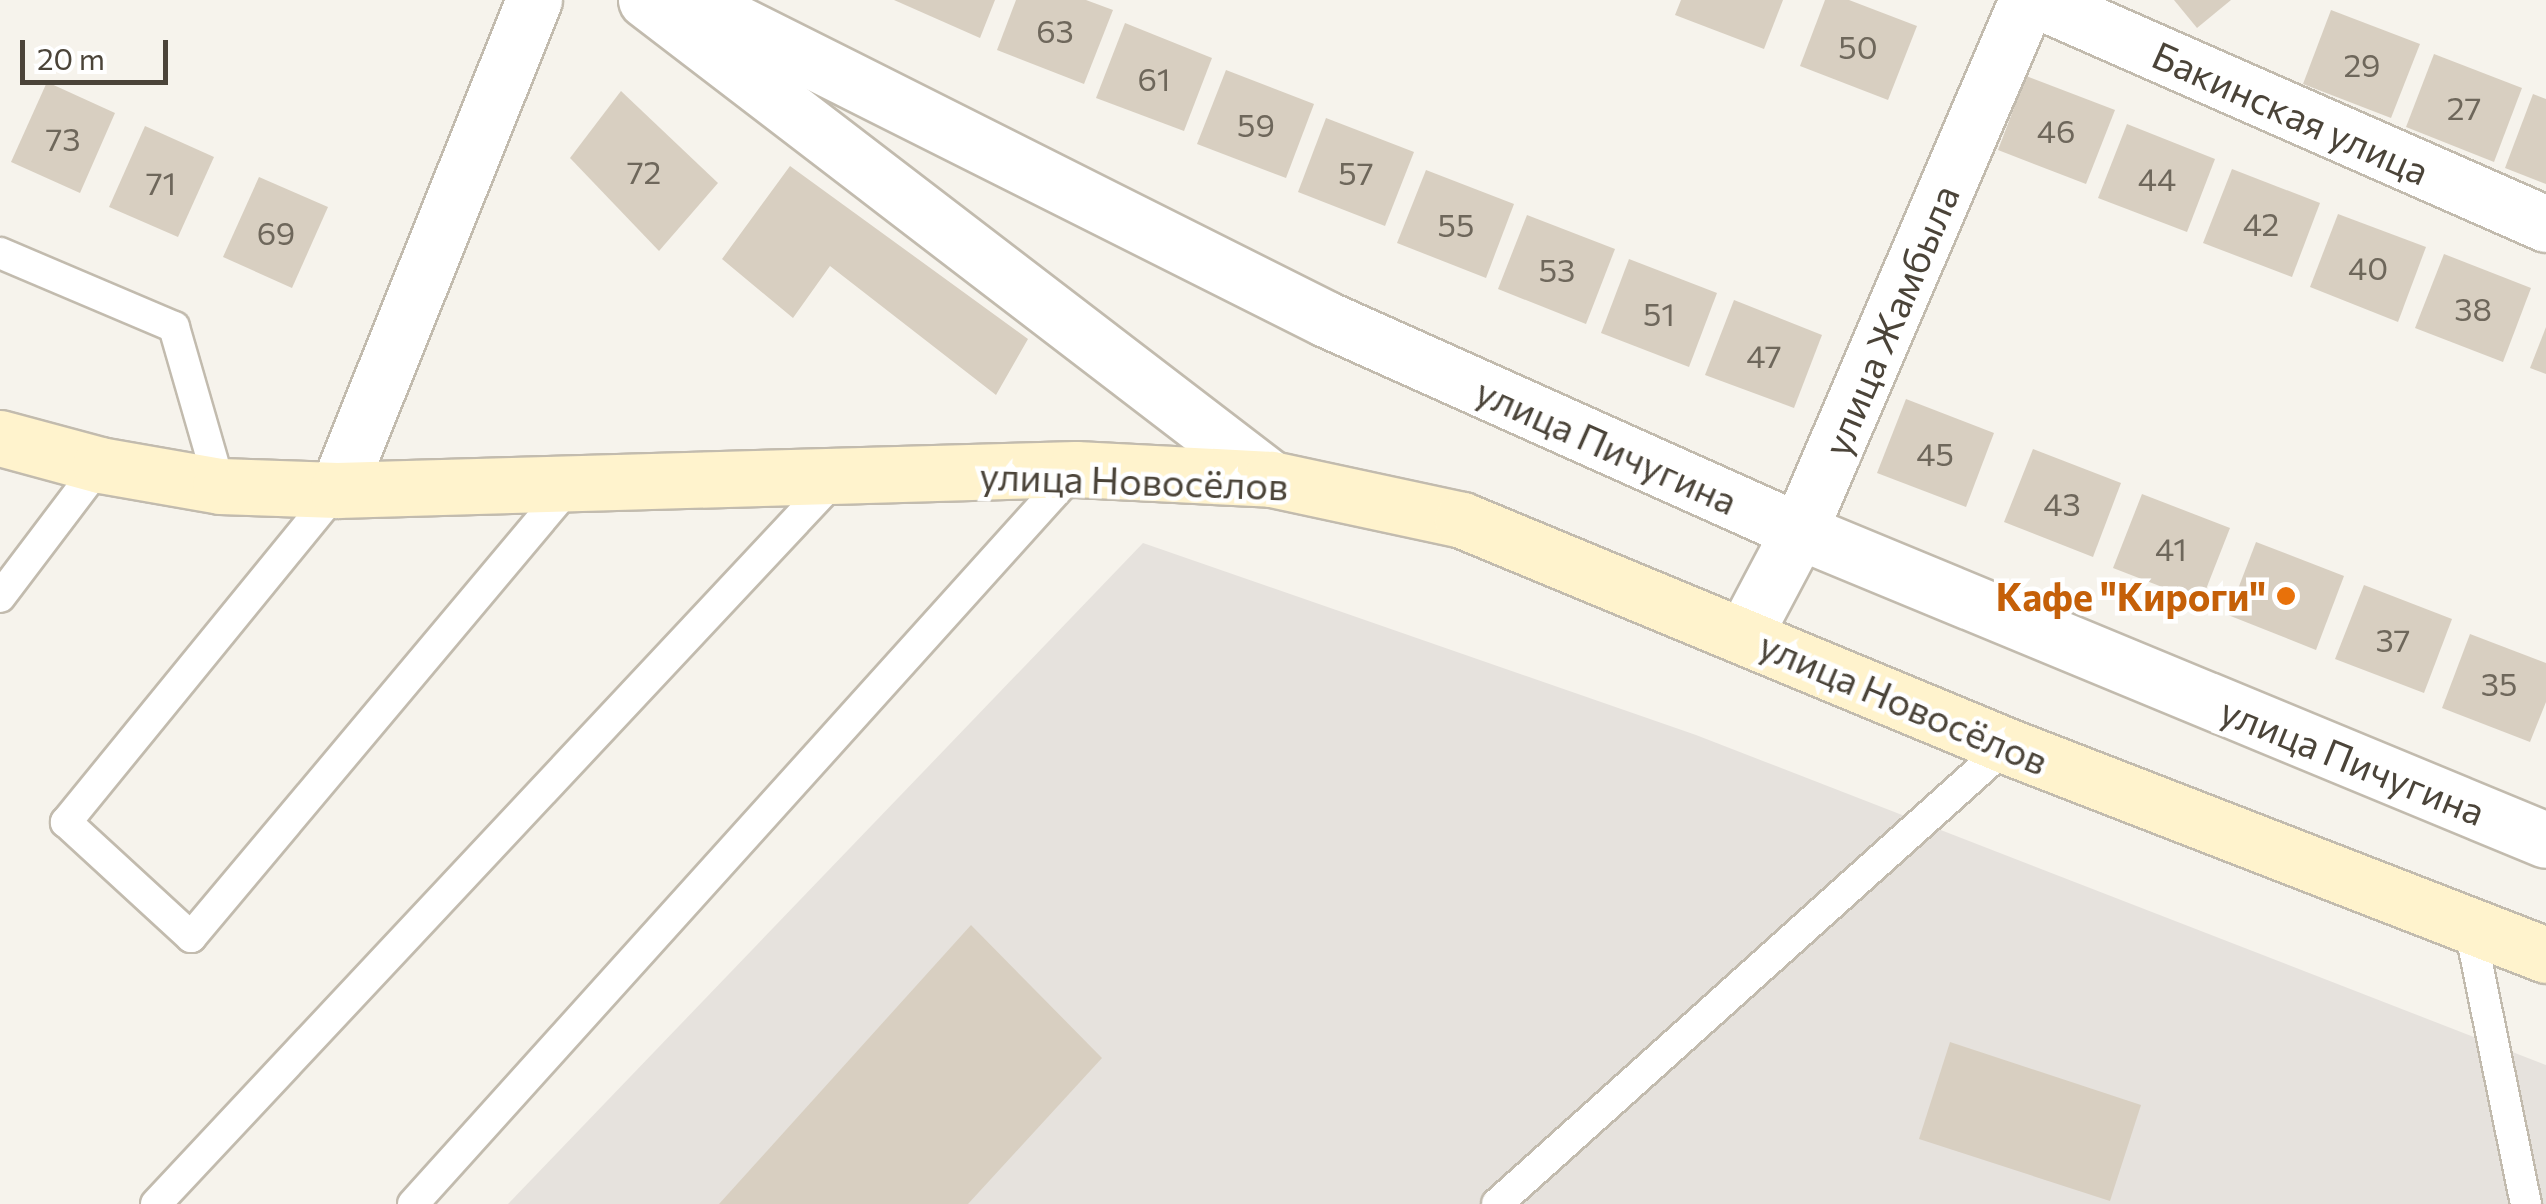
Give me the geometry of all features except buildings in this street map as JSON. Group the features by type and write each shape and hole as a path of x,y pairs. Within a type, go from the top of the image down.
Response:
{"street":[{"path":"337,490 534,0"},
{"path":"646,0 1270,480"},
{"name":"улица Пичугина","path":"691,0 1326,319 1799,531 2546,840"},
{"name":"улица Жамбыла","path":"1744,635 1799,531 2027,0"},
{"name":"Бакинская улица","path":"2037,0 2546,224"},
{"name":"улица Новосёлов","path":"0,438 100,466 220,486 337,490 574,480 1076,469 1270,480 1462,520 2007,746 2546,955"}],"lane":[{"path":"0,253 174,327 220,486"},
{"path":"0,598 100,466"},
{"path":"413,1204 1076,469"},
{"path":"156,1204 838,476"},
{"path":"337,490 66,822 191,937 574,480"},
{"path":"1497,1204 2007,746"},
{"path":"2469,924 2526,1204"}],"shaded area":[{"path":"1143,543 1696,735 2546,1065 2546,1204 508,1204"}],"place":[{"name":"Кафе \"Кироги\"","path":"2286,596"}]}
